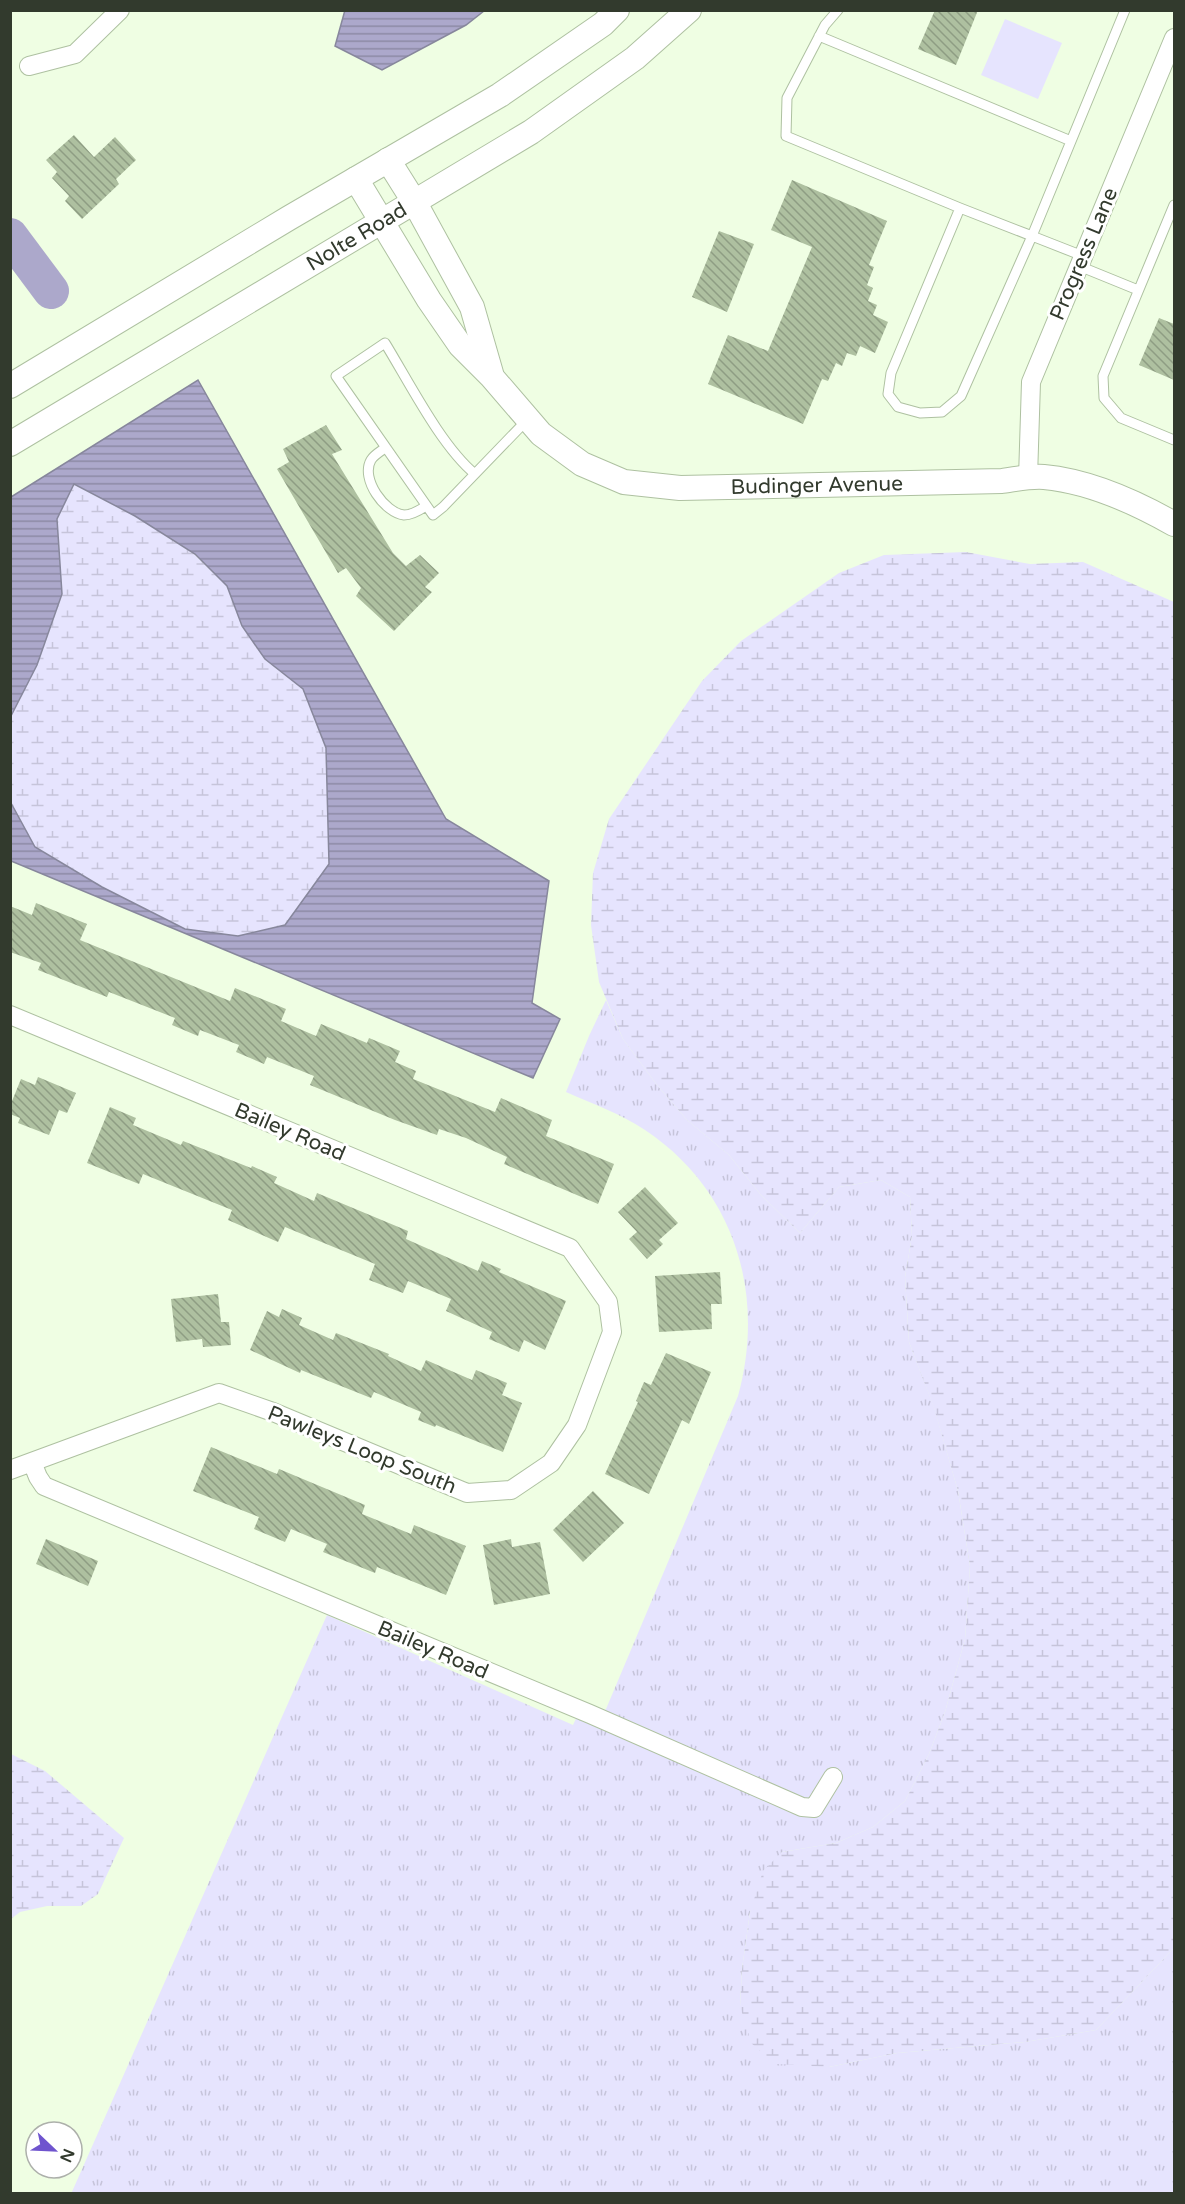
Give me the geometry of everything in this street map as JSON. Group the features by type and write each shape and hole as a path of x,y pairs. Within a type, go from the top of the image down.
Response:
{"street":[{"path":"29,66 75,54 120,10"},
{"path":"10,386 356,178 500,95 603,24 617,10"},
{"name":"Nolte Road","path":"10,444 531,132 636,58 689,10"},
{"name":"Progress Lane","path":"1028,478 1031,382 1174,38"},
{"name":"Budinger Avenue","path":"388,160 472,307 491,376"},
{"name":"Budinger Avenue","path":"356,178 429,300 460,345 491,376 541,434 582,464 624,482 681,489 1002,481 1043,477 1090,487 1141,505 1174,524"},
{"name":"Bailey Road","path":"10,1015 570,1248"},
{"name":"Pawleys Loop South","path":"10,1470 219,1394 273,1412 467,1493 511,1490 551,1463 577,1425 612,1332 608,1302 570,1248"},
{"name":"Bailey Road","path":"32,1462 44,1486 590,1714 802,1808 814,1808 833,1777"}],"lane":[{"path":"838,10 825,25 787,98 786,136 1032,236 1138,290"},
{"path":"960,208 891,373 888,394 898,407 920,412 942,412 961,396 1032,236 1125,10"},
{"path":"819,36 1071,141"},
{"path":"1174,205 1103,376 1104,398 1121,418 1174,440"},
{"path":"475,474 461,462 432,420 385,343 336,376 433,515 475,474 528,419"},
{"path":"385,448 371,459 369,468 370,480 381,499 391,510 404,514 412,514 426,506"}],"green space":[{"path":"1005,19 1062,43 1038,99 981,75"},
{"path":"73,484 135,516 194,554 227,586 242,626 265,659 303,689 326,748 329,864 285,925 238,936 185,929 102,887 35,847 11,803 10,716 37,665 62,594 57,518"},
{"path":"966,552 1030,564 1083,562 1174,602 1174,1948 1096,2030 1025,2042 897,2053 829,2067 776,2064 751,2043 740,2006 742,1969 750,1912 763,1871 782,1852 836,1843 873,1827 905,1801 929,1754 945,1712 965,1639 970,1566 958,1491 934,1408 909,1342 905,1277 912,1236 910,1197 881,1180 839,1187 800,1233 761,1195 729,1155 687,1120 657,1085 623,1039 599,982 591,925 593,873 609,819 702,681 741,641 839,573 884,555"},
{"path":"606,1000 623,1039 657,1085 687,1120 729,1155 761,1195 800,1233 839,1187 881,1180 910,1197 912,1236 905,1277 909,1342 934,1407 958,1491 970,1566 965,1639 945,1712 929,1754 905,1801 873,1827 836,1843 782,1852 750,1912 742,1969 740,2006 829,2067 897,2053 1025,2042 1096,2030 1174,1948 1174,2193 71,2194 77,2180 84,2180 84,2165 327,1615 573,1725 581,1708 602,1713 606,1709 738,1396 746,1358 748,1320 745,1283 736,1247 721,1214 701,1183 676,1154 645,1130 617,1114 566,1092"},
{"path":"11,1754 45,1771 124,1838 98,1894 81,1906 47,1906 20,1912 11,1919"}],"shaded area":[{"path":"345,10 484,11 466,25 382,70 335,46"},
{"path":"198,380 446,819 549,881 532,1003 560,1019 533,1078 11,861 11,803 35,847 102,887 185,929 238,936 285,925 329,864 326,748 303,689 265,659 242,626 227,586 195,554 135,516 74,484 57,519 62,594 37,665 11,716 11,497"}],"building":[{"path":"935,10 978,10 956,65 918,49"},
{"path":"74,135 94,157 115,137 136,160 116,179 119,184 82,219 65,201 69,196 52,178 57,172 46,160"},
{"path":"792,180 887,221 869,265 874,267 867,285 873,288 868,301 877,305 873,315 888,322 875,353 860,346 856,356 847,353 842,366 836,363 828,381 822,379 803,424 708,384 728,335 768,351 812,247 771,230"},
{"path":"719,231 754,244 727,312 692,297"},
{"path":"1159,318 1174,324 1174,380 1139,365"},
{"path":"326,425 342,450 332,454 393,553 406,566 420,555 439,573 425,587 432,592 394,631 356,596 361,588 346,568 338,573 277,469 289,462 283,449"},
{"path":"36,903 87,924 80,940 230,1001 235,988 286,1009 281,1021 316,1036 321,1024 367,1043 369,1038 400,1051 395,1062 416,1071 413,1079 495,1112 501,1098 552,1120 546,1136 614,1164 598,1204 504,1164 507,1157 466,1138 439,1129 437,1135 395,1120 310,1085 314,1076 267,1057 264,1064 236,1052 239,1045 200,1030 198,1036 172,1025 175,1018 109,992 107,997 38,970 41,963 10,952 10,906 32,915"},
{"path":"38,1077 76,1093 67,1113 59,1110 49,1135 18,1123 20,1118 10,1114 10,1106 21,1079 35,1085"},
{"path":"110,1107 136,1118 133,1125 181,1145 183,1141 251,1168 252,1166 277,1177 274,1183 314,1201 317,1193 408,1231 406,1239 478,1271 482,1261 501,1269 499,1272 566,1301 545,1350 524,1340 519,1352 489,1339 492,1332 446,1311 451,1299 408,1281 403,1293 369,1280 375,1264 285,1227 278,1242 228,1220 232,1210 143,1174 139,1184 87,1163"},
{"path":"645,1187 678,1223 659,1240 663,1244 647,1259 629,1239 637,1232 618,1212"},
{"path":"720,1272 722,1304 711,1304 712,1329 659,1332 655,1276"},
{"path":"218,1294 221,1322 229,1322 231,1345 203,1347 202,1339 176,1342 171,1299"},
{"path":"282,1309 302,1318 299,1325 333,1340 336,1333 389,1354 388,1356 421,1371 426,1360 472,1380 476,1370 507,1383 502,1395 522,1403 503,1452 418,1420 421,1412 374,1392 371,1398 301,1370 300,1373 250,1350 267,1311 279,1317"},
{"path":"666,1353 711,1372 689,1424 682,1420 649,1494 605,1474 638,1402 636,1401 644,1382 651,1385"},
{"path":"211,1447 277,1474 279,1469 365,1505 362,1514 411,1534 414,1525 466,1546 446,1595 377,1567 375,1573 323,1552 327,1544 291,1529 285,1542 254,1529 259,1517 193,1491"},
{"path":"593,1491 624,1523 583,1562 553,1530"},
{"path":"46,1539 98,1561 88,1586 36,1564"},
{"path":"511,1539 512,1547 540,1542 550,1594 494,1605 483,1545"}],"waterway":[{"path":"10,236 51,291"}]}
